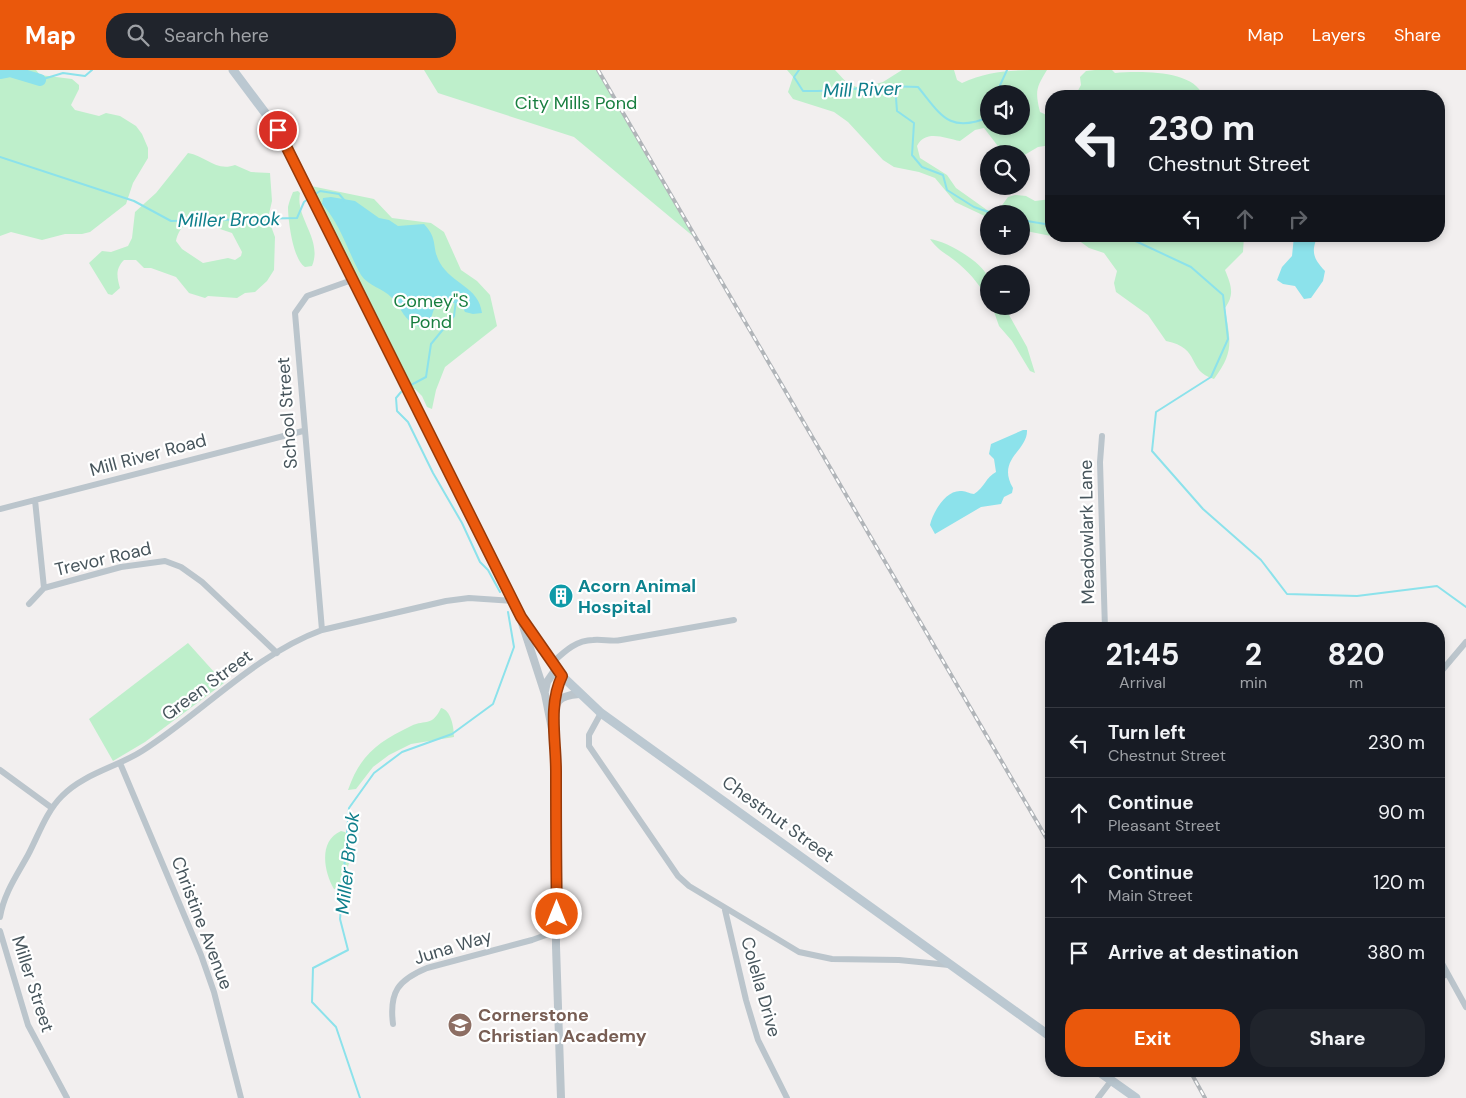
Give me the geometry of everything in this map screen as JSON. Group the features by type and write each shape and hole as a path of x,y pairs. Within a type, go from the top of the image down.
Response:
{"main road":[{"name":"Chestnut Street","path":"233,70 274,124 521,617 557,669 579,694 602,713 1045,1033"},
{"path":"1106,1077 1136,1098"}],"street":[{"name":"School Street","path":"322,630 303,431 295,313 307,296 352,280"},
{"name":"Mill River Road","path":"0,509 303,431"},
{"name":"Meadowlark Lane","path":"1102,436 1100,462 1105,622"},
{"path":"35,500 44,588"},
{"name":"Trevor Road","path":"28,604 44,588 121,567 152,561 172,562 202,582 277,653"},
{"name":"Green Street","path":"0,917 10,886 52,808 63,794 78,784 144,750 277,653 304,637 322,630 446,601 469,598 513,601"},
{"path":"521,617 545,694 553,734 556,763 561,1098"},
{"path":"545,694 548,682 570,648 583,642 592,639 611,642 734,620"},
{"path":"1445,667 1466,642"},
{"path":"553,734 557,669"},
{"path":"555,708 557,702 564,696 579,694"},
{"path":"602,713 589,735 589,746 678,876 689,886 726,910 799,952 832,958 898,960 953,965"},
{"name":"Christine Avenue","path":"120,763 201,955 214,992 241,1098"},
{"path":"0,770 52,808"},
{"name":"Colella Drive","path":"726,910 746,1000 758,1040 787,1098"},
{"name":"Juna Way","path":"392,1024 391,1009 397,988 413,974 427,968 532,940 557,930"},
{"name":"Miller Street","path":"0,931 28,1026 67,1098"},
{"path":"1445,969 1466,1007"},
{"path":"1098,1098 1111,1081"}],"green space":[{"path":"0,70 36,70 40,75 72,79 79,85 71,105 75,110 99,116 106,113 120,116 136,126 142,134 148,148 148,158 133,183 126,204 90,232 65,234 42,240 11,232 0,236"},
{"name":"City Mills Pond","path":"424,70 597,70 694,237 574,137 438,93"},
{"path":"787,70 835,70 848,84 866,90 902,70 954,70 957,80 962,83 993,73 1047,70 1037,94 1040,112 1045,114 1045,146 1038,147 1030,152 1030,145 997,145 989,135 1030,135 1030,85 980,85 980,129 975,130 960,141 930,136 921,141 917,146 920,158 947,175 956,188 980,205 980,214 955,202 935,178 919,172 894,167 883,160 848,122 834,112 793,99 788,92 793,77"},
{"path":"1112,70 1115,73 1165,74 1189,81 1200,90 1078,90 1081,85 1080,77 1086,71"},
{"path":"188,153 217,165 228,167 235,165 251,172 270,173 272,201 268,218 275,237 274,270 267,281 255,292 245,293 237,298 208,296 205,298 189,293 176,277 151,268 144,268 136,260 124,260 119,267 118,273 120,288 112,295 108,294 89,263 102,251 111,252 128,246 132,238 135,212 156,193","holes":["199,222 232,233 242,252 241,256 235,260 228,258 203,263 182,249 176,241 181,229 187,225"]},
{"name":"Comey\"S Pond","path":"311,186 374,199 392,218 431,223 444,232 461,270 477,281 490,295 497,326 445,367 436,390 432,409 427,407 422,396 415,389 412,390"},
{"path":"298,191 300,193 301,211 314,247 312,266 305,267 297,257 294,248 288,213 288,205 293,192"},
{"path":"1015,195 1026,196 1035,201 1045,200 1045,235 1030,232 1030,205 1002,205 1008,197"},
{"path":"930,239 954,248 971,258 980,267 980,288 968,272 936,247"},
{"path":"1081,242 1244,242 1243,252 1225,270 1231,289 1230,298 1225,308 1229,345 1225,361 1214,379 1200,371 1185,349 1177,344 1166,341 1148,315 1116,292 1114,283 1117,271 1104,253 1089,248"},
{"path":"995,315 1009,315 1027,347 1035,373 1030,371 1012,341 999,326"},
{"path":"188,643 224,683 145,742 113,761 89,719"},
{"path":"441,708 450,715 454,737 411,744 389,755 373,767 356,789 348,790 358,767 372,751 399,732 416,724 432,720"},
{"path":"341,831 345,832 353,841 346,872 338,889 334,889 330,882 325,857 329,842"}],"water":[{"path":"331,197 355,201 379,218 389,220 398,226 424,224 432,235 440,263 451,276 471,291 480,304 482,313 473,314 465,312 461,304 445,302 435,306 431,318 420,327 410,321 392,298 361,275 339,229 322,204 323,198"},
{"path":"1293,242 1316,242 1314,253 1316,260 1325,271 1323,281 1311,298 1304,299 1295,286 1283,284 1277,280 1282,267 1292,256"},
{"path":"1027,430 1026,437 1010,462 1008,470 1013,488 1012,493 1004,497 1001,504 981,507 935,534 930,525 941,502 956,491 974,494 977,492 996,472 994,459 989,454 991,444"}],"waterway":[{"name":"Mill River","path":"40,80 63,73 85,76 92,70"},
{"name":"Mill River","path":"799,70 794,77 803,91 889,86 918,87 933,106 947,119 964,123 980,120"},
{"name":"Mill River","path":"1000,85 1007,70"},
{"name":"Mill River","path":"0,73 10,71 40,80"},
{"path":"895,85 897,111 914,123 912,155 922,167 943,175 947,190 980,209"},
{"name":"Miller Brook","path":"0,157 134,201 171,221 297,218 304,202 308,199"},
{"name":"Miller Brook","path":"314,195 320,191 339,194 345,201"},
{"path":"1030,222 1045,224"},
{"path":"1138,242 1191,267 1223,295 1228,339 1211,377 1156,412 1152,451 1203,509 1261,560 1287,594 1357,596 1437,586 1466,607"},
{"name":"Miller Brook","path":"411,385 426,377 431,344 454,316 456,300"},
{"name":"Miller Brook","path":"401,392 396,398 397,411 408,422 433,473 462,523 480,562 488,570 500,592"},
{"name":"Miller Brook","path":"360,1098 336,1027 312,1002 313,968 348,950 340,919 349,808 374,773 402,752 452,734 493,704 514,647 508,612"}],"railway":[{"path":"598,70 1045,836"},
{"path":"1193,1077 1205,1098"}],"place":[{"name":"Acorn Animal Hospital","path":"561,596"},
{"name":"Cornerstone Christian Academy","path":"460,1025"}],"route":[{"path":"278,130 521,617 543,652 562,676 556,694 553,734 556,763 557,914"}]}
